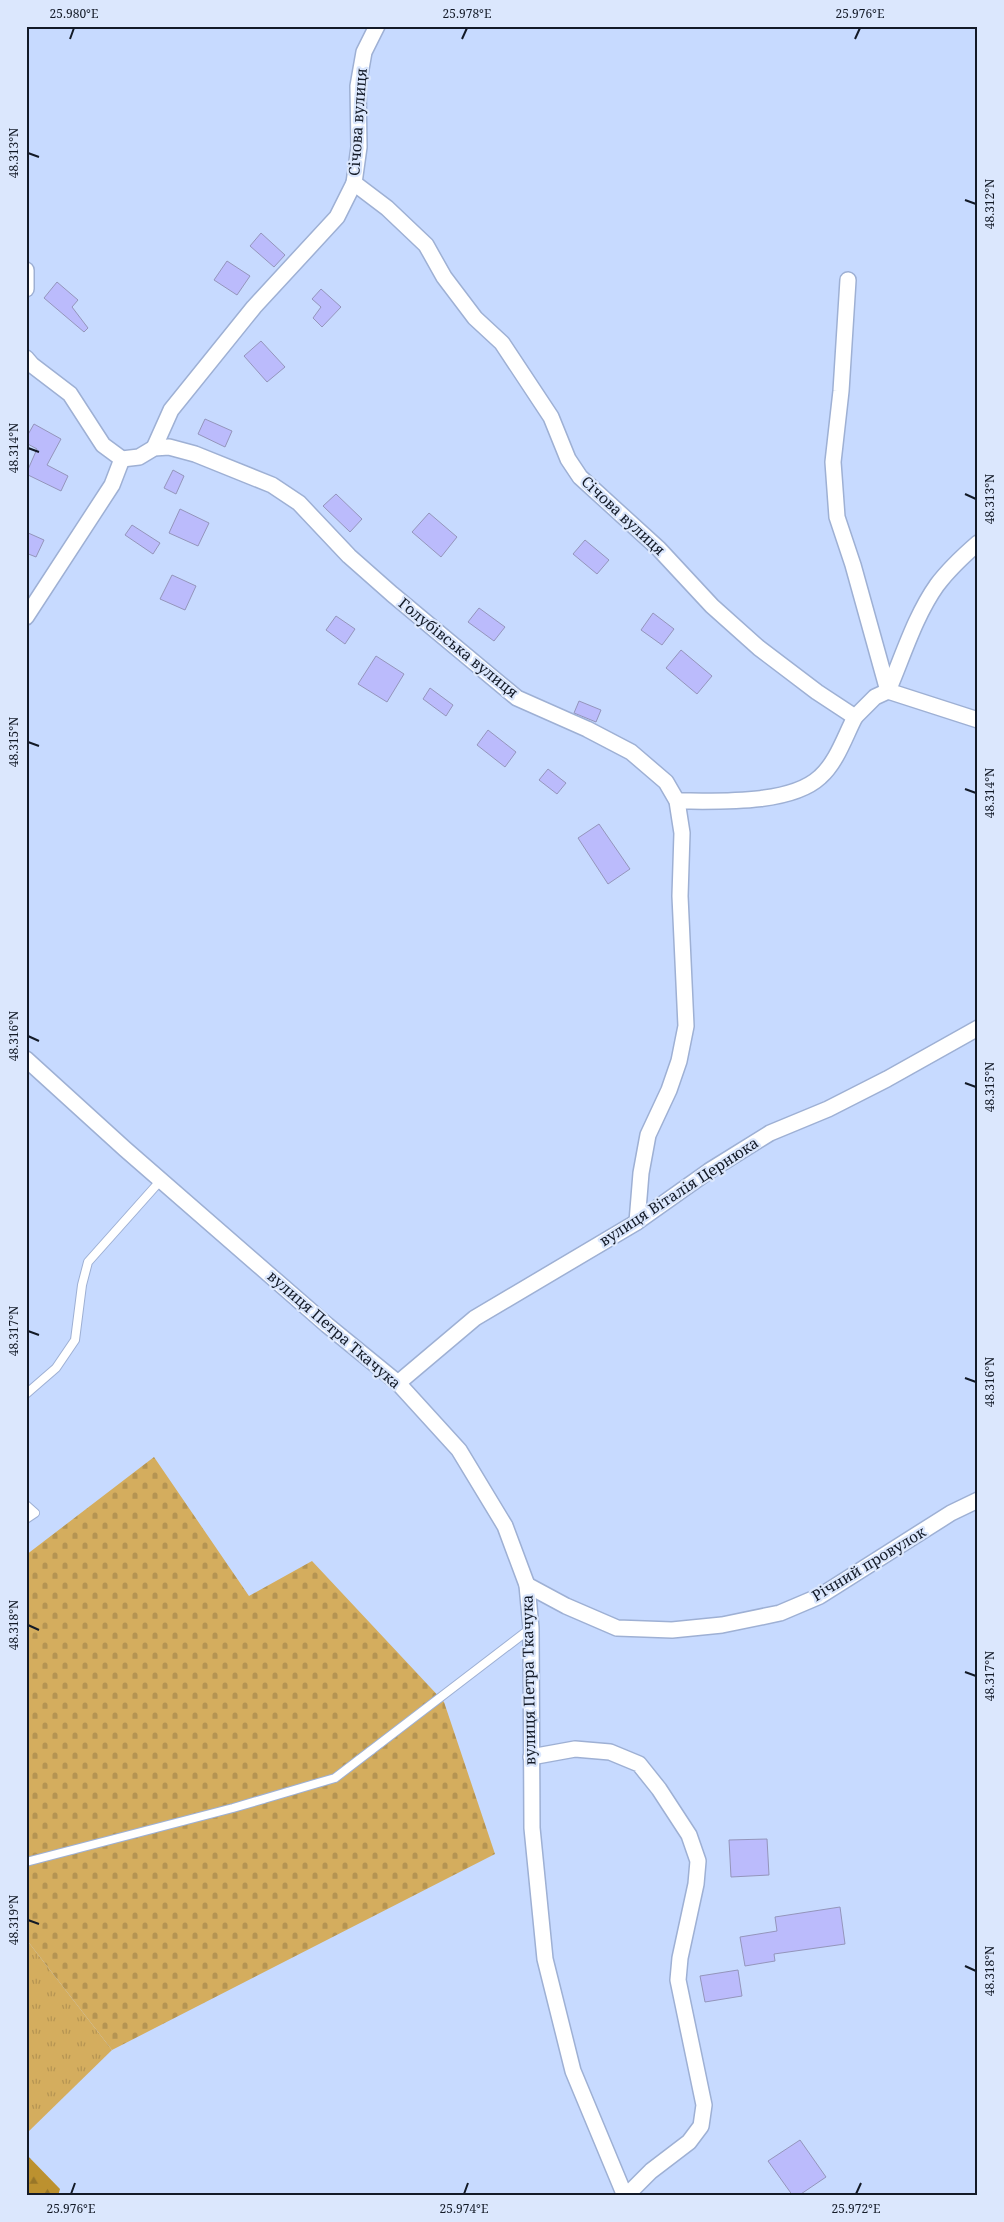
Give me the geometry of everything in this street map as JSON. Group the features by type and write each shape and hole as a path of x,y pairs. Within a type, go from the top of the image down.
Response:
{"street":[{"name":"Січова вулиця","path":"377,26 364,52 358,86 359,147 354,183 387,208 426,245 444,277 476,318 502,343 551,417 568,459 580,477 659,549 712,606 759,648 817,692 855,717"},
{"path":"154,448 171,410 254,307 337,217 354,183"},
{"path":"26,270 26,289"},
{"path":"848,280 841,391 833,462 837,517 853,565 888,691"},
{"path":"26,358 32,365 70,394 102,446 122,459 112,485 26,617"},
{"name":"Голубівська вулиця","path":"122,459 139,457 154,448 169,447 195,454 260,480 300,503 356,562 509,692 517,698 587,729 631,752 666,782 677,801 682,833 680,896 686,1026 676,1068 648,1135 641,1173 637,1222"},
{"path":"677,801 747,800 785,794 806,786 820,777 832,763 855,717 875,697 888,691 917,622 936,586 955,564 978,543"},
{"path":"888,691 978,720"},
{"name":"вулиця Віталія Цернюка","path":"398,1383 475,1318 637,1222 709,1171 770,1133 853,1096 978,1028"},
{"name":"вулиця Петра Ткачука","path":"26,1059 327,1325 398,1383 459,1450 505,1526 527,1585 531,1628 532,1828 545,1959 573,2072 626,2196"},
{"name":"Річний провулок","path":"527,1585 566,1606 617,1628 672,1630 722,1625 780,1613 820,1596 951,1513 978,1500"},
{"path":"531,1757 574,1749 610,1752 639,1764 659,1789 689,1835 698,1861 696,1884 680,1958 678,1980 704,2105 701,2126 689,2142 651,2171 626,2196"}],"lane":[{"path":"26,1394 56,1368 74,1340 82,1284 88,1262 161,1180"},
{"path":"26,1505 35,1513 26,1519"},
{"path":"26,1862 232,1808 335,1778 531,1628"}],"green space":[{"path":"154,1457 249,1596 312,1561 444,1702 495,1854 112,2050 26,1939 26,1555"},
{"path":"26,1939 112,2050 26,2134"},
{"path":"26,2154 60,2189 58,2196 26,2196"}],"building":[{"path":"261,233 285,255 274,267 250,246"},
{"path":"227,261 250,276 237,295 214,280"},
{"path":"57,282 78,300 72,307 88,328 84,332 44,298"},
{"path":"321,289 341,307 322,327 313,318 321,307 312,299"},
{"path":"261,341 285,367 267,382 244,356"},
{"path":"205,419 232,431 225,447 198,434"},
{"path":"34,424 61,439 47,465 68,476 61,491 26,474 37,449 26,443 26,438"},
{"path":"173,470 184,476 176,494 164,488"},
{"path":"336,494 362,519 350,532 323,506"},
{"path":"180,509 209,523 198,546 169,533"},
{"path":"429,513 457,537 441,557 412,532"},
{"path":"132,525 160,543 153,554 125,535"},
{"path":"26,532 44,540 36,557 26,553"},
{"path":"585,540 609,560 597,574 573,554"},
{"path":"172,575 196,586 185,610 160,599"},
{"path":"479,608 505,627 494,641 468,622"},
{"path":"653,613 674,629 662,645 641,630"},
{"path":"336,616 355,629 345,644 326,630"},
{"path":"681,650 712,676 697,694 666,668"},
{"path":"376,656 404,674 387,702 358,684"},
{"path":"430,688 453,705 446,716 423,699"},
{"path":"579,701 601,710 596,722 574,713"},
{"path":"488,730 516,752 505,767 477,745"},
{"path":"548,769 566,783 557,794 539,780"},
{"path":"599,824 630,869 608,884 578,838"},
{"path":"767,1839 769,1875 731,1877 729,1840"},
{"path":"840,1907 845,1944 774,1954 775,1961 745,1966 740,1937 777,1931 775,1917"},
{"path":"738,1970 742,1996 705,2002 700,1976"},
{"path":"800,2140 826,2177 798,2196 793,2196 768,2161"}]}
